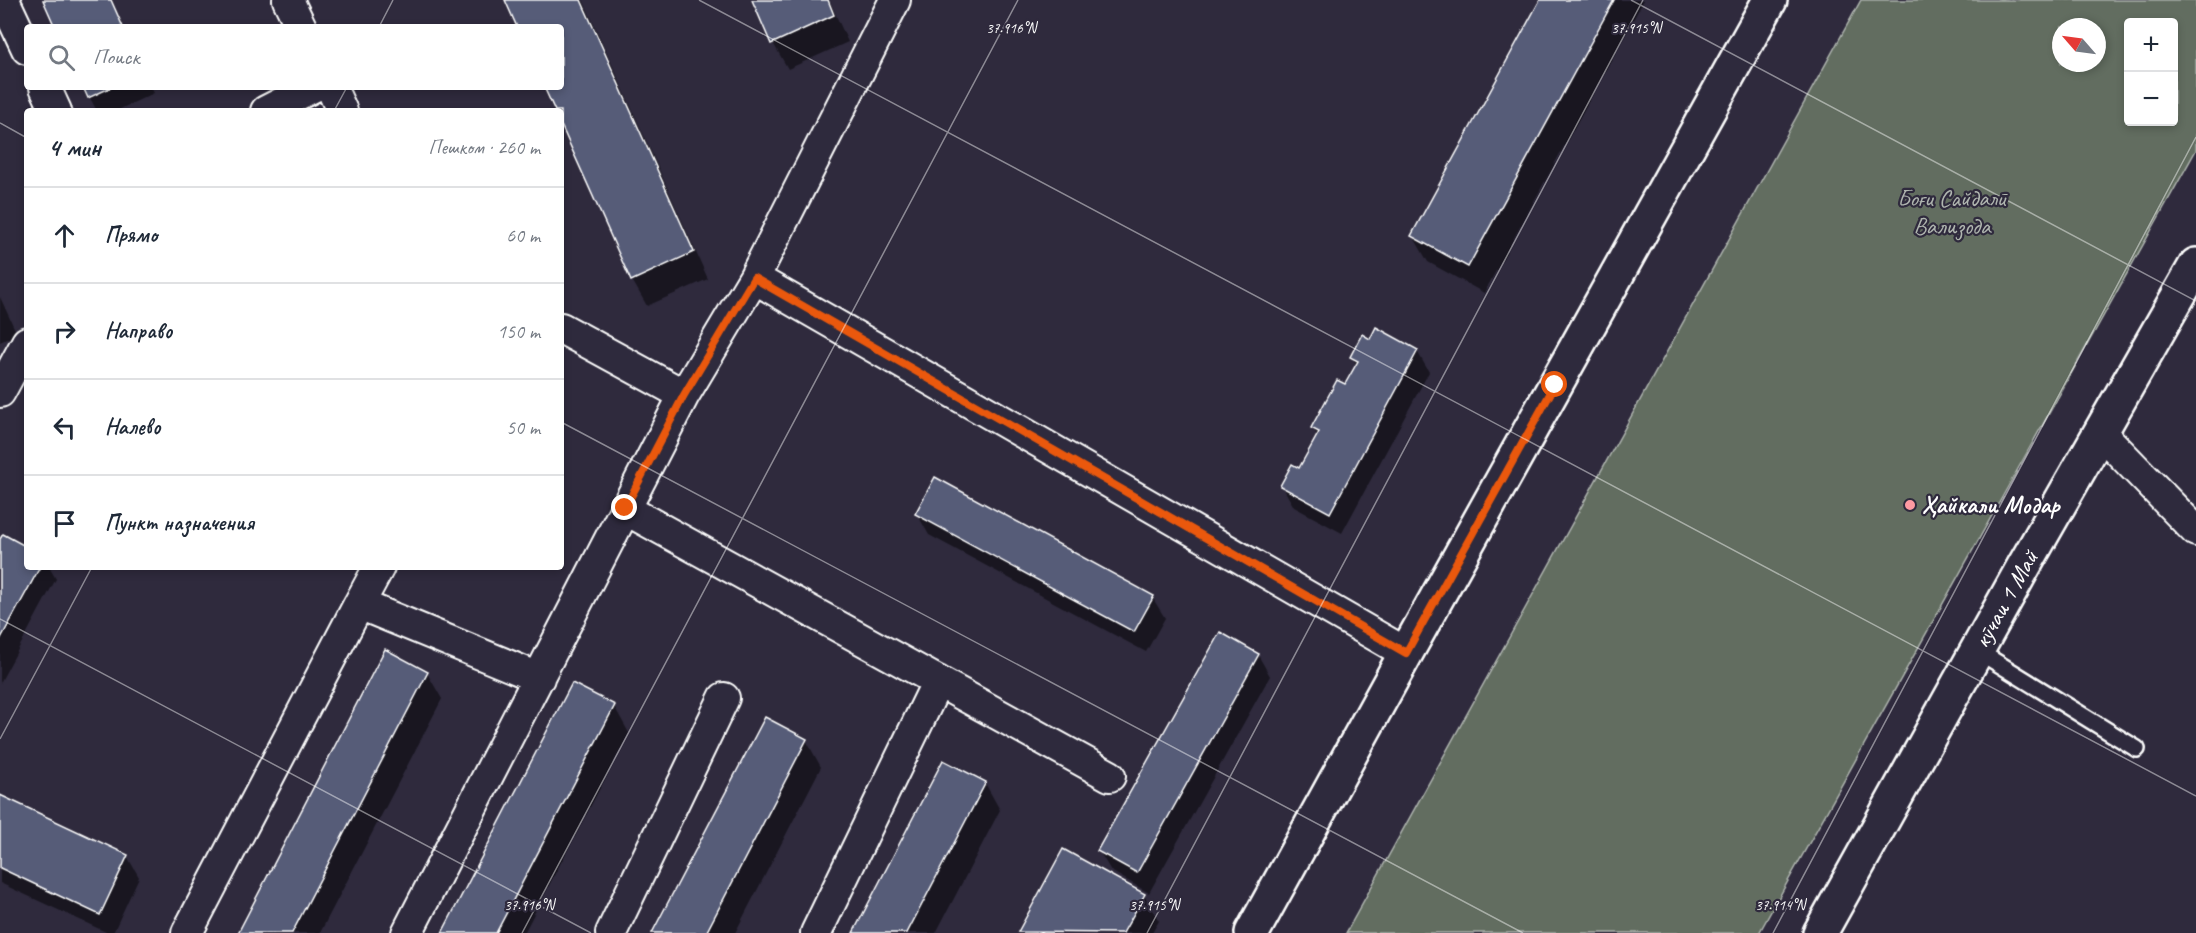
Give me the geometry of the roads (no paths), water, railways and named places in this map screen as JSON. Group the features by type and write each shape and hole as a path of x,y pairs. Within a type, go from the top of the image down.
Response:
{"main road":[{"path":"1252,933 1770,0"},
{"name":"кӯчаи 1 Май","path":"1820,933 2196,265"}],"street":[{"path":"3,0 24,43"},
{"path":"288,0 300,24"},
{"path":"407,933 684,395 754,278 895,0"},
{"path":"46,90 55,108"},
{"path":"272,108 307,90"},
{"path":"332,90 341,108"},
{"path":"754,278 1406,653"},
{"path":"564,330 684,395"},
{"path":"0,392 24,348"},
{"path":"2101,433 2196,531"},
{"path":"625,508 1110,776"},
{"path":"187,933 378,570"},
{"path":"359,604 538,678"},
{"path":"816,933 938,681"},
{"path":"611,933 724,698"}],"lane":[{"path":"1978,651 2137,748"}],"place":[{"name":"Ҳайкали Модар","path":"1910,505"}],"park label":[{"name":"Боғи Сайдалӣ Вализода","path":"1952,212"}]}
